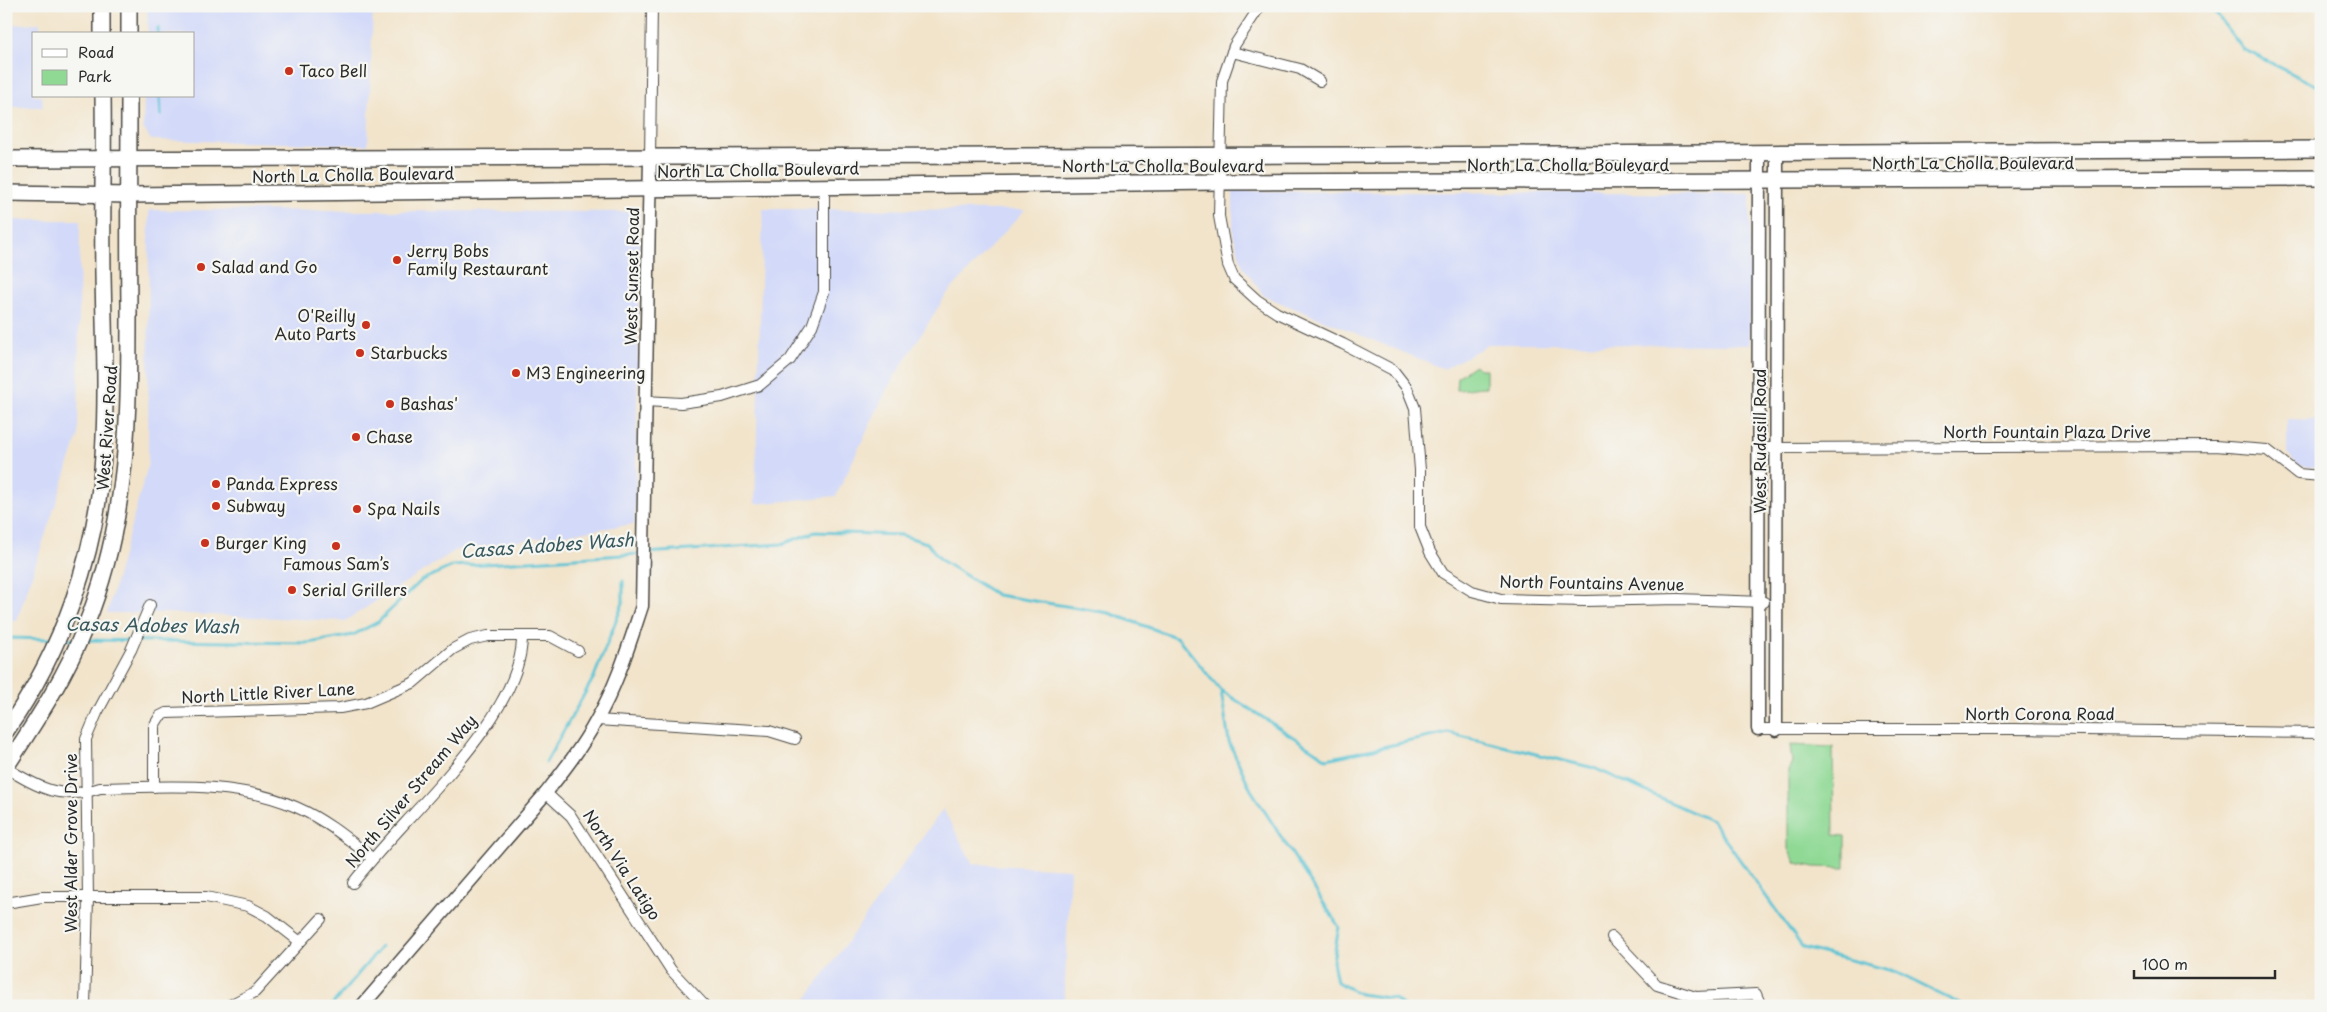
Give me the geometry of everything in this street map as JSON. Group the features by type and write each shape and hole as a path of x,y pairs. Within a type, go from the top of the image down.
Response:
{"main road":[{"path":"102,6 102,32"},
{"path":"129,6 129,32"},
{"name":"West River Road","path":"6,731 42,673 64,624 81,578 96,513 103,457 103,98"},
{"name":"West River Road","path":"6,768 54,693 87,624 101,582 117,519 127,445 130,195 129,98"},
{"name":"North La Cholla Boulevard","path":"6,159 130,157 1220,156 2321,149"},
{"name":"North La Cholla Boulevard","path":"6,193 102,193 130,195 1219,182 1777,182 2321,178"}],"street":[{"name":"West Sunset Road","path":"597,720 626,656 642,606 652,6"},
{"name":"North Fountains Avenue","path":"1260,6 1232,52 1222,81 1219,182 1221,237 1228,265 1234,279 1257,300 1277,313 1393,370 1406,388 1415,408 1420,470 1420,527 1430,552 1443,573 1472,591 1501,599 1584,601 1678,599 1762,602"},
{"path":"1232,52 1275,59 1300,69 1320,81"},
{"name":"West Rudasill Road","path":"1758,729 1762,602 1759,153"},
{"name":"West Rudasill Road","path":"1776,730 1771,448 1777,153"},
{"path":"645,401 681,402 722,397 760,385 790,360 812,326 824,292 824,186"},
{"name":"North Fountain Plaza Drive","path":"1771,448 2214,446 2267,450 2298,474 2321,476"},
{"name":"West Alder Grove Drive","path":"85,1006 88,898 85,793 86,739 97,713 131,650 150,606"},
{"name":"North Little River Lane","path":"154,787 155,716 172,712 340,708 366,703 413,683 453,649 470,640 488,636 550,636 578,651"},
{"name":"North Silver Stream Way","path":"353,883 372,858 474,746 495,713 519,665 522,636"},
{"path":"362,1006 546,793 574,757 597,720 769,732 795,739"},
{"name":"North Corona Road","path":"1758,729 2011,729 2321,733"},
{"path":"6,768 45,789 70,795 100,788 226,788 296,807 342,834 372,858"},
{"name":"North Via Latigo","path":"546,793 576,821 671,970 705,1006"},
{"path":"6,903 42,897 206,897 248,906 267,916 299,941"},
{"path":"228,1006 255,992 299,941 321,919"},
{"path":"1612,937 1657,985 1696,997 1756,994 1761,1006"}],"shaded area":[{"path":"147,6 376,6 373,8 368,145 151,140 143,128 144,98 195,98 195,32 148,32"},
{"path":"40,23 40,32 32,32 32,98 42,98 43,107 6,107 6,25"},
{"path":"1233,191 1750,194 1750,345 1489,344 1444,369 1264,296 1243,267 1233,234"},
{"path":"763,209 1025,210 946,295 887,389 836,496 755,504"},
{"path":"149,210 640,212 635,524 456,550 345,621 166,613 107,613 148,465"},
{"path":"6,220 80,220 78,437 17,620 6,620"},
{"path":"2287,419 2321,420 2321,469 2298,465 2287,454"},
{"path":"943,809 973,864 1070,869 1064,1006 801,1006"}],"green space":[{"path":"1475,365 1479,369 1486,369 1486,387 1456,390 1457,377"},
{"path":"1790,745 1833,747 1834,835 1845,836 1845,868 1815,867 1796,863 1788,849 1788,770 1792,762"}],"waterway":[{"path":"2210,6 2243,49 2321,88"},
{"path":"160,98 161,115"},
{"path":"645,553 782,544 815,532 901,535 927,543 941,560 997,595 1109,613 1178,638 1221,691 1229,742 1251,790 1339,927 1333,961 1337,982 1360,994 1395,999 1403,1006"},
{"name":"Casas Adobes Wash","path":"84,640 309,643 353,635 378,622 422,580 453,566 639,554"},
{"path":"546,762 594,677 623,603 623,581"},
{"name":"Casas Adobes Wash","path":"6,638 53,639"},
{"name":"Casas Adobes Wash","path":"62,639 76,640"},
{"path":"1222,691 1327,759 1448,733 1594,768 1712,821 1803,948 1893,971 1964,1006"},
{"path":"331,1006 381,947"}],"place":[{"name":"Taco Bell","path":"289,71"},
{"name":"Jerry Bobs Family Restaurant","path":"397,260"},
{"name":"Salad and Go","path":"201,267"},
{"name":"O'Reilly Auto Parts","path":"366,325"},
{"name":"Starbucks","path":"360,353"},
{"name":"M3 Engineering","path":"516,373"},
{"name":"Bashas'","path":"390,404"},
{"name":"Chase","path":"356,437"},
{"name":"Panda Express","path":"216,484"},
{"name":"Subway","path":"216,506"},
{"name":"Spa Nails","path":"357,509"},
{"name":"Burger King","path":"205,543"},
{"name":"Famous Sam’s","path":"336,546"},
{"name":"Serial Grillers","path":"292,590"}]}
